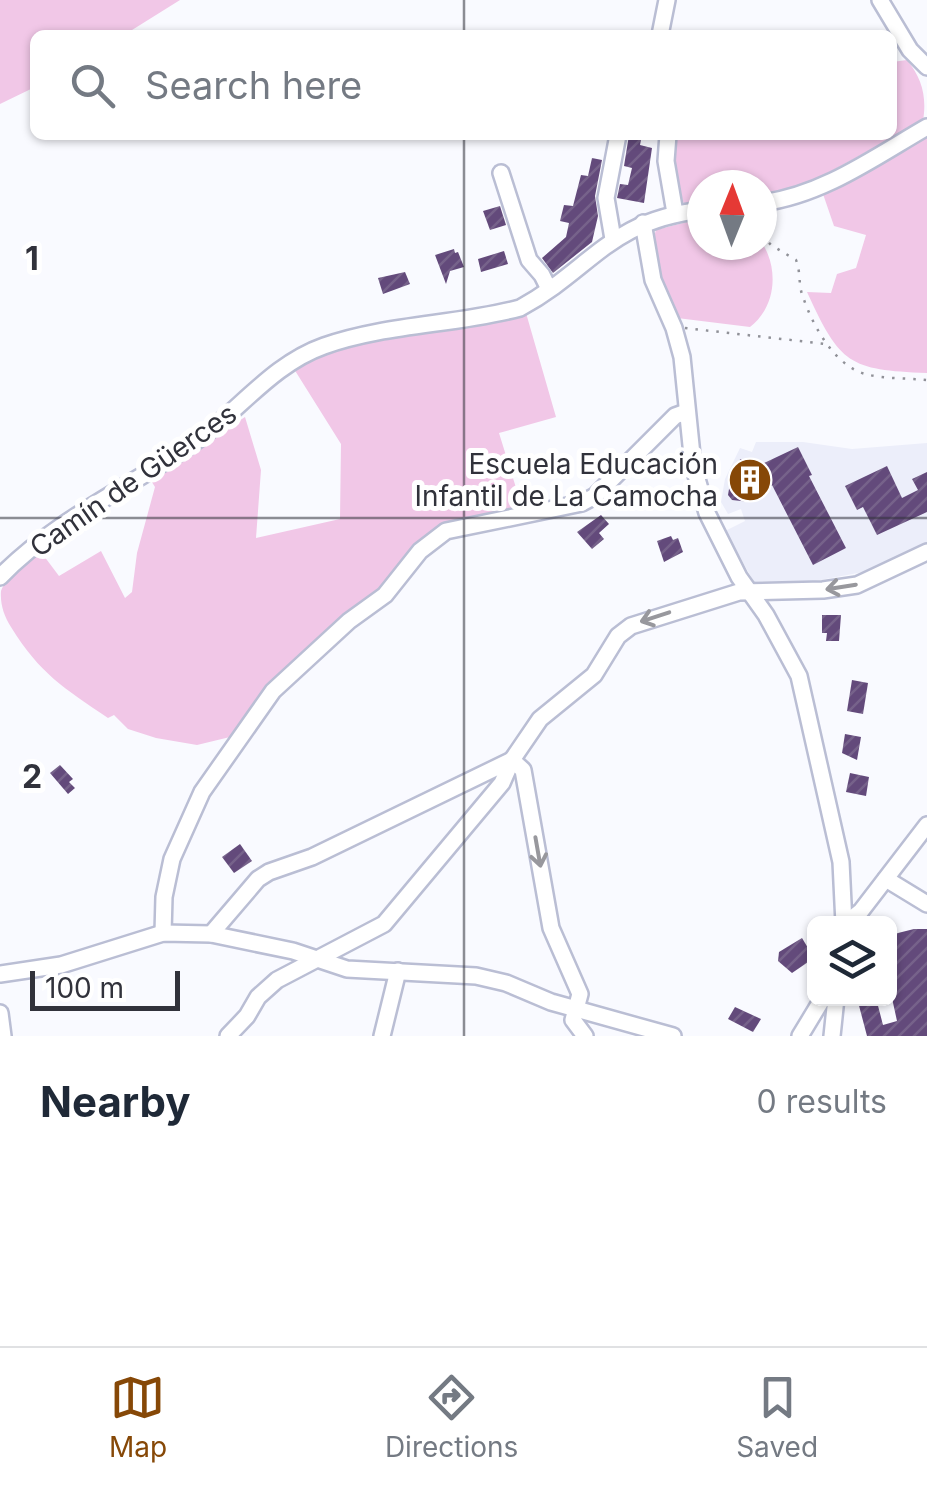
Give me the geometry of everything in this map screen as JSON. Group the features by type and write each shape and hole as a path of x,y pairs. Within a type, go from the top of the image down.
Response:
{"street":[{"path":"661,30 666,0"},
{"path":"880,0 925,67"},
{"path":"777,199 826,184 927,127"},
{"path":"613,238 606,198 617,140"},
{"path":"668,140 666,160 675,213"},
{"path":"502,173 529,260 549,289"},
{"name":"Camín de Güerces","path":"0,576 29,549 190,446 300,356 353,338 520,308 613,238 642,222 687,212"},
{"path":"642,222 653,280 682,357 693,465 707,513 799,676 840,862 843,916"},
{"path":"164,933 164,897 172,859 192,809 273,691 349,621 385,595 434,539 446,531 582,503 595,496 675,416 686,412"},
{"path":"228,1036 258,997 277,980 384,924 502,784 512,760 540,719 594,675 618,636 631,626 748,591 823,590 856,585 927,552"},
{"path":"211,934 258,879 269,872 312,858 512,760"},
{"path":"512,760 523,770 551,928 580,994 573,1020 584,1036"},
{"path":"853,916 927,825"},
{"path":"886,879 927,904"},
{"path":"0,974 62,966 164,933 211,934 319,959 347,970 476,976 506,983 576,1010 673,1036"},
{"path":"382,1036 398,971"},
{"path":"800,1036 818,1006"},
{"path":"832,1036 835,1006"},
{"path":"0,1013 3,1036"}],"path":[{"path":"777,249 796,260 804,299 827,344 849,366 863,374 927,380"},
{"path":"674,328 827,344"}],"shaded area":[{"path":"0,0 180,0 132,30 30,30 30,89 0,104"},
{"path":"907,60 922,88 923,121 897,135 897,61"},
{"path":"927,137 927,373 863,365 850,358 829,335 807,292 831,293 837,274 856,268 866,235 834,226 823,194"},
{"path":"676,140 888,140 815,180 777,191 777,170 687,170 684,204 670,161"},
{"path":"687,222 687,260 770,260 772,287 759,319 750,327 677,318 655,263 656,230"},
{"path":"526,313 556,417 499,433 522,507 433,529 381,592 268,685 230,737 197,745 128,729 114,715 108,718 54,679 11,627 3,610 1,591 13,574 41,552 59,576 101,551 125,598 132,592 137,553 155,487 150,479 245,417 261,470 256,538 340,519 341,444 294,369 347,344 471,326"},
{"path":"756,442 803,442 852,449 927,443 927,543 863,572 815,581 754,582 725,531 745,521 741,509 728,514 721,502 725,479 740,448 752,452"}],"building":[{"path":"628,140 641,140 640,145 652,148 644,203 617,198 620,184 628,185 632,168 624,166"},
{"path":"592,158 602,160 592,242 553,273 542,258 566,237 569,223 560,221 564,205 573,206 581,175 588,176"},
{"path":"500,206 506,225 490,230 483,211"},
{"path":"454,249 464,267 450,271 446,284 435,255"},
{"path":"504,251 508,264 481,272 478,259"},
{"path":"405,272 410,284 383,294 378,278"},
{"path":"798,447 846,548 813,565 772,485 761,498 754,495 750,502 732,500 728,495 730,483 737,479 740,459 747,459 749,470"},
{"path":"887,466 902,498 918,490 912,479 927,472 927,512 877,535 863,507 857,510 845,486"},
{"path":"601,515 609,524 599,533 604,539 592,549 577,532"},
{"path":"671,536 673,540 678,538 683,552 664,562 657,541"},
{"path":"822,615 841,615 839,641 826,641"},
{"path":"852,680 868,683 863,714 847,711"},
{"path":"845,734 861,737 857,760 842,753"},
{"path":"60,765 73,779 69,782 75,788 68,794 50,773"},
{"path":"850,773 869,777 866,796 846,792"},
{"path":"240,844 252,861 234,873 222,857"},
{"path":"927,929 927,1036 867,1036 859,1006 878,1006 883,1025 897,1021 894,1006 897,1006 897,933"},
{"path":"802,938 807,946 807,963 792,973 778,961 779,952"},
{"path":"735,1007 761,1019 753,1032 728,1019"}],"place":[{"name":"Escuela Educación Infantil de La Camocha","path":"750,480"}]}
